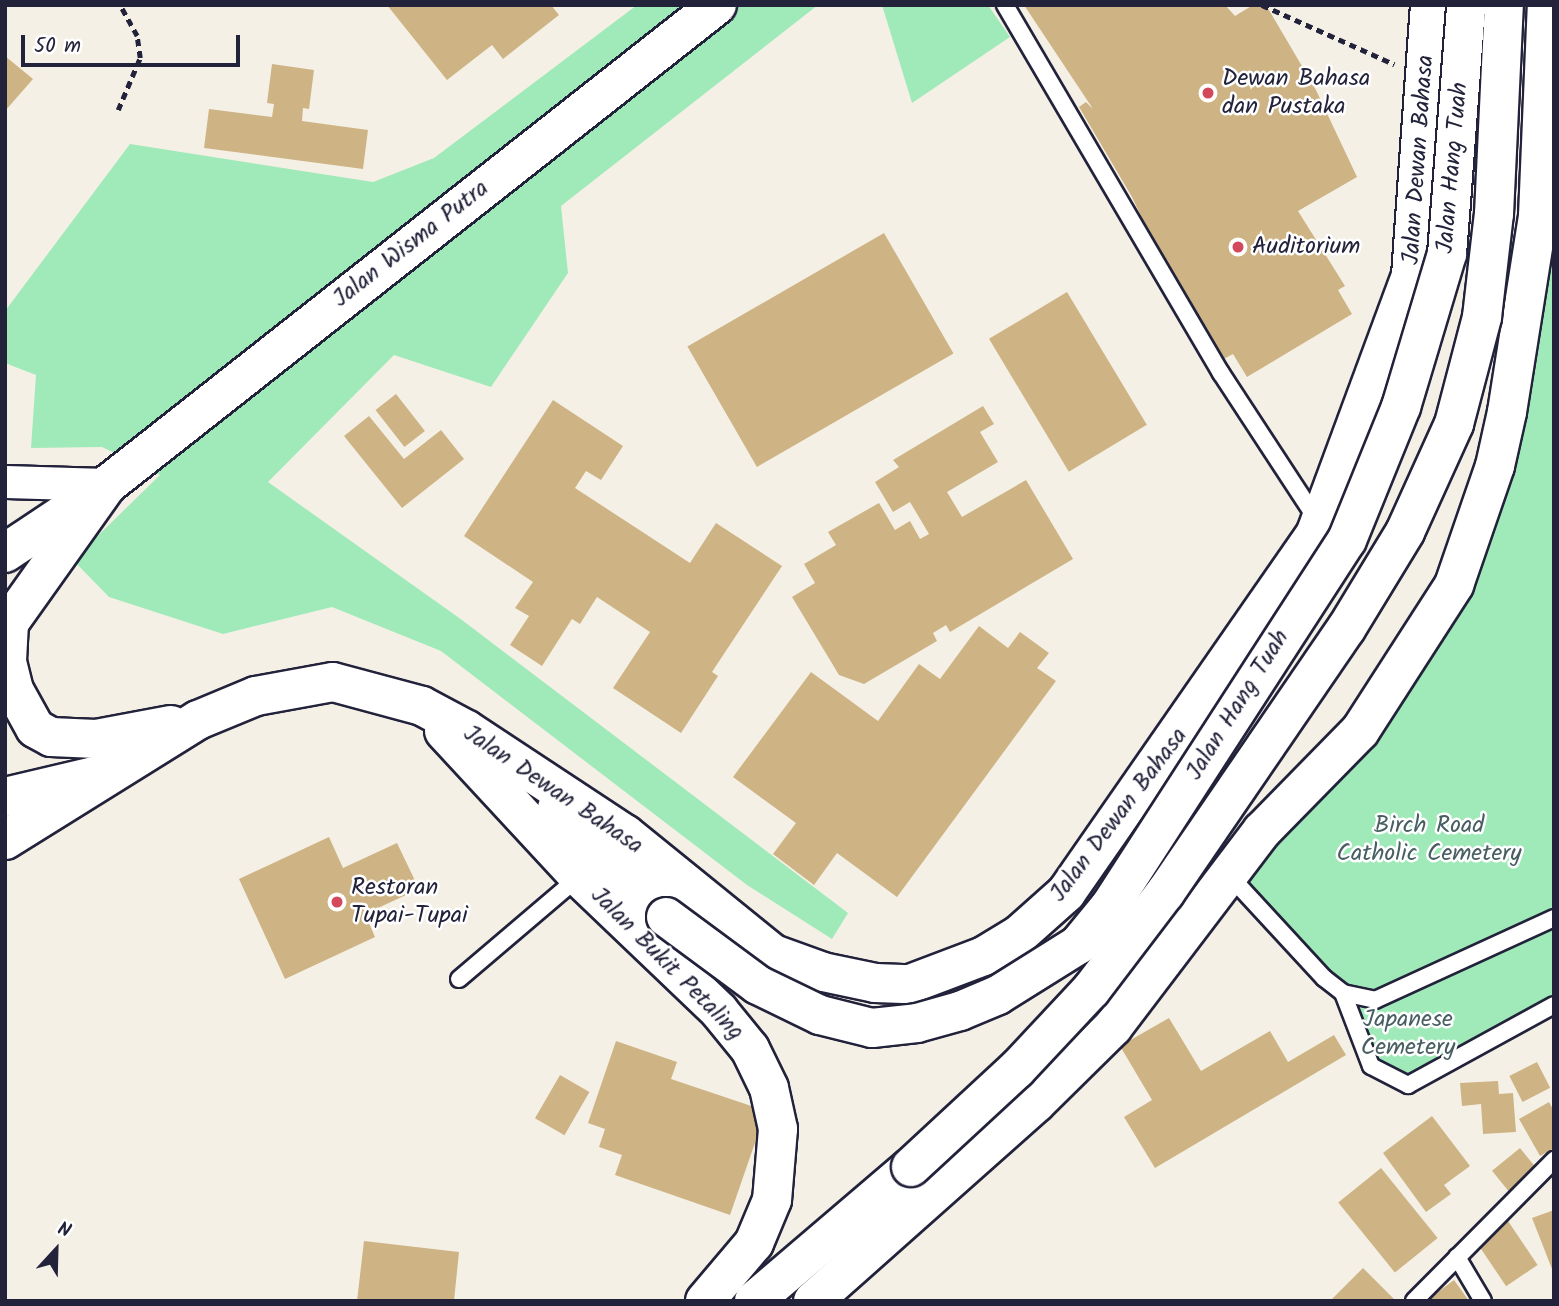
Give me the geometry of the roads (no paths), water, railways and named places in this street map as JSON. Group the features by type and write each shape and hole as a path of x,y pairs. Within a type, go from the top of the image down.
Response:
{"main road":[{"name":"Jalan Wisma Putra","path":"107,485 717,5"},
{"name":"Jalan Dewan Bahasa","path":"5,840 198,720 256,695 332,682 422,706 505,753 625,834 773,954 823,972 875,983 910,984 946,974 1020,934 1066,893 1151,774 1320,524 1411,276 1430,5"},
{"name":"Jalan Hang Tuah","path":"505,753 666,917 758,985 820,1015 872,1028 917,1023 960,1011 998,995 1078,945 1110,906 1348,540 1401,407 1447,254 1466,5"},
{"name":"Jalan Hang Tuah","path":"754,1301 911,1167 1017,1069 1091,990 1165,893 1338,640 1405,532 1454,424 1482,317 1494,214 1504,5"},
{"path":"816,1300 1036,1104 1113,1027 1262,831 1360,731 1454,585 1495,466 1507,412 1538,216 1547,5"},
{"path":"5,553 107,485"},
{"path":"107,485 9,624 7,661 14,690 35,728 72,741 198,720"},
{"name":"Jalan Bukit Petaling","path":"422,706 579,877 719,1011 750,1049 769,1088 778,1129 772,1200 754,1243 705,1301"},
{"path":"1151,774 1175,766 1207,773 1241,796 1262,831"},
{"path":"5,797 111,772"}],"street":[{"path":"5,482 107,485"}],"lane":[{"path":"1005,5 1221,373 1320,524"},
{"path":"1228,874 1324,978 1343,993 1375,1000 1554,918"},
{"path":"459,979 579,877"},
{"path":"1343,993 1370,1066 1408,1085 1554,1005"},
{"path":"1414,1301 1554,1160"},
{"path":"1457,1257 1483,1301"}],"place":[{"name":"Dewan Bahasa dan Pustaka","path":"1208,93"},
{"name":"Auditorium","path":"1238,247"},
{"name":"Restoran Tupai-Tupai","path":"337,902"}],"park label":[{"name":"Birch Road Catholic Cemetery","path":"1429,840"},
{"name":"Japanese Cemetery","path":"1408,1034"}]}
